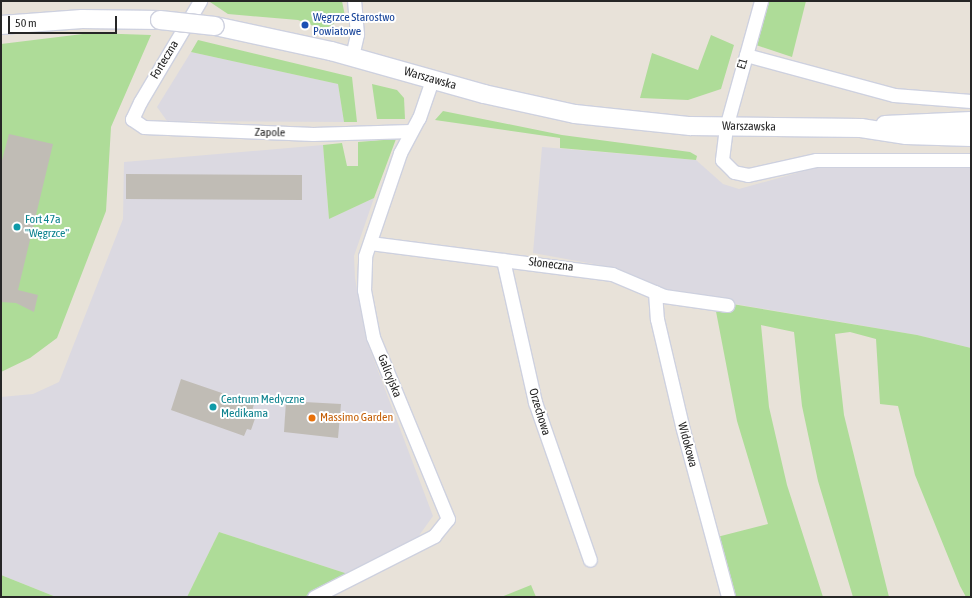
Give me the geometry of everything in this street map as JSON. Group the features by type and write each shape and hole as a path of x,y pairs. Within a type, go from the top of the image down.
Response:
{"main road":[{"name":"Warszawska","path":"1,26 82,19 160,20 215,26 352,56 432,80 575,114 726,127 861,128 906,134 971,137"},
{"name":"Warszawska","path":"861,128 904,122 971,121"}],"street":[{"name":"Forteczna","path":"132,119 200,1"},
{"path":"352,56 357,34 354,1"},
{"name":"E1","path":"761,1 726,127 722,160 734,172 748,174 816,160 971,160"},
{"path":"746,55 882,93 927,100 971,101"},
{"name":"Galicyjska","path":"314,597 434,536 448,519 373,337 364,290 364,256 370,244 400,153 411,131 432,80"},
{"name":"Zapole","path":"132,119 155,130 314,134 411,131"},
{"name":"Słoneczna","path":"370,244 612,274 655,292 728,305"},
{"name":"Orzechowa","path":"503,260 535,402 590,560"},
{"name":"Widokowa","path":"655,292 658,319 680,418 728,597"}],"shaded area":[{"path":"191,52 338,84 344,122 167,121 157,107"},
{"path":"323,145 329,219 374,198 354,256 355,278 366,339 433,516 418,537 348,574 219,532 187,597 56,597 1,575 1,397 33,394 59,382 123,219 124,162"},
{"path":"542,147 696,160 723,184 739,189 822,166 971,168 971,348 917,335 706,299 666,289 616,268 533,253"}],"green space":[{"path":"342,1 345,16 324,30 298,20 228,14 210,2"},
{"path":"768,1 806,1 792,57 756,45"},
{"path":"91,33 151,35 111,127 106,211 57,338 30,358 1,372 1,44"},
{"path":"711,35 734,45 721,89 688,100 640,98 652,53 698,70"},
{"path":"198,40 352,77 357,122 344,122 338,84 191,52"},
{"path":"372,84 397,90 404,98 405,119 377,119"},
{"path":"443,111 562,135 690,152 697,156 696,160 560,148 560,138 435,120"},
{"path":"396,139 374,198 329,219 323,145 342,143 347,166 358,166 358,142"},
{"path":"714,301 917,335 971,348 971,597 966,597 960,586 915,475 898,406 880,404 876,339 850,332 835,334 844,415 889,597 853,597 818,481 802,406 794,332 761,325 769,407 787,485 823,597 732,597 717,537 768,524 737,421"},
{"path":"219,532 348,574 304,597 187,597"},
{"path":"1,575 56,597 1,597"},
{"path":"531,585 536,597 501,597"}],"building":[{"name":"Fort 47a \"Węgrzce\"","path":"9,134 53,144 18,290 38,295 34,312 16,303 1,302 1,164"},
{"path":"126,174 302,175 302,200 126,199"},
{"name":"Centrum Medyczne Medikama","path":"181,379 254,404 252,411 257,413 251,430 247,429 244,436 171,410"},
{"name":"Massimo Garden","path":"286,401 341,404 338,438 284,432"}],"place":[{"name":"Węgrzce Starostwo Powiatowe","path":"305,25"},
{"name":"Fort 47a \"Węgrzce\"","path":"17,227"},
{"name":"Centrum Medyczne Medikama","path":"213,407"},
{"name":"Massimo Garden","path":"312,418"}]}
